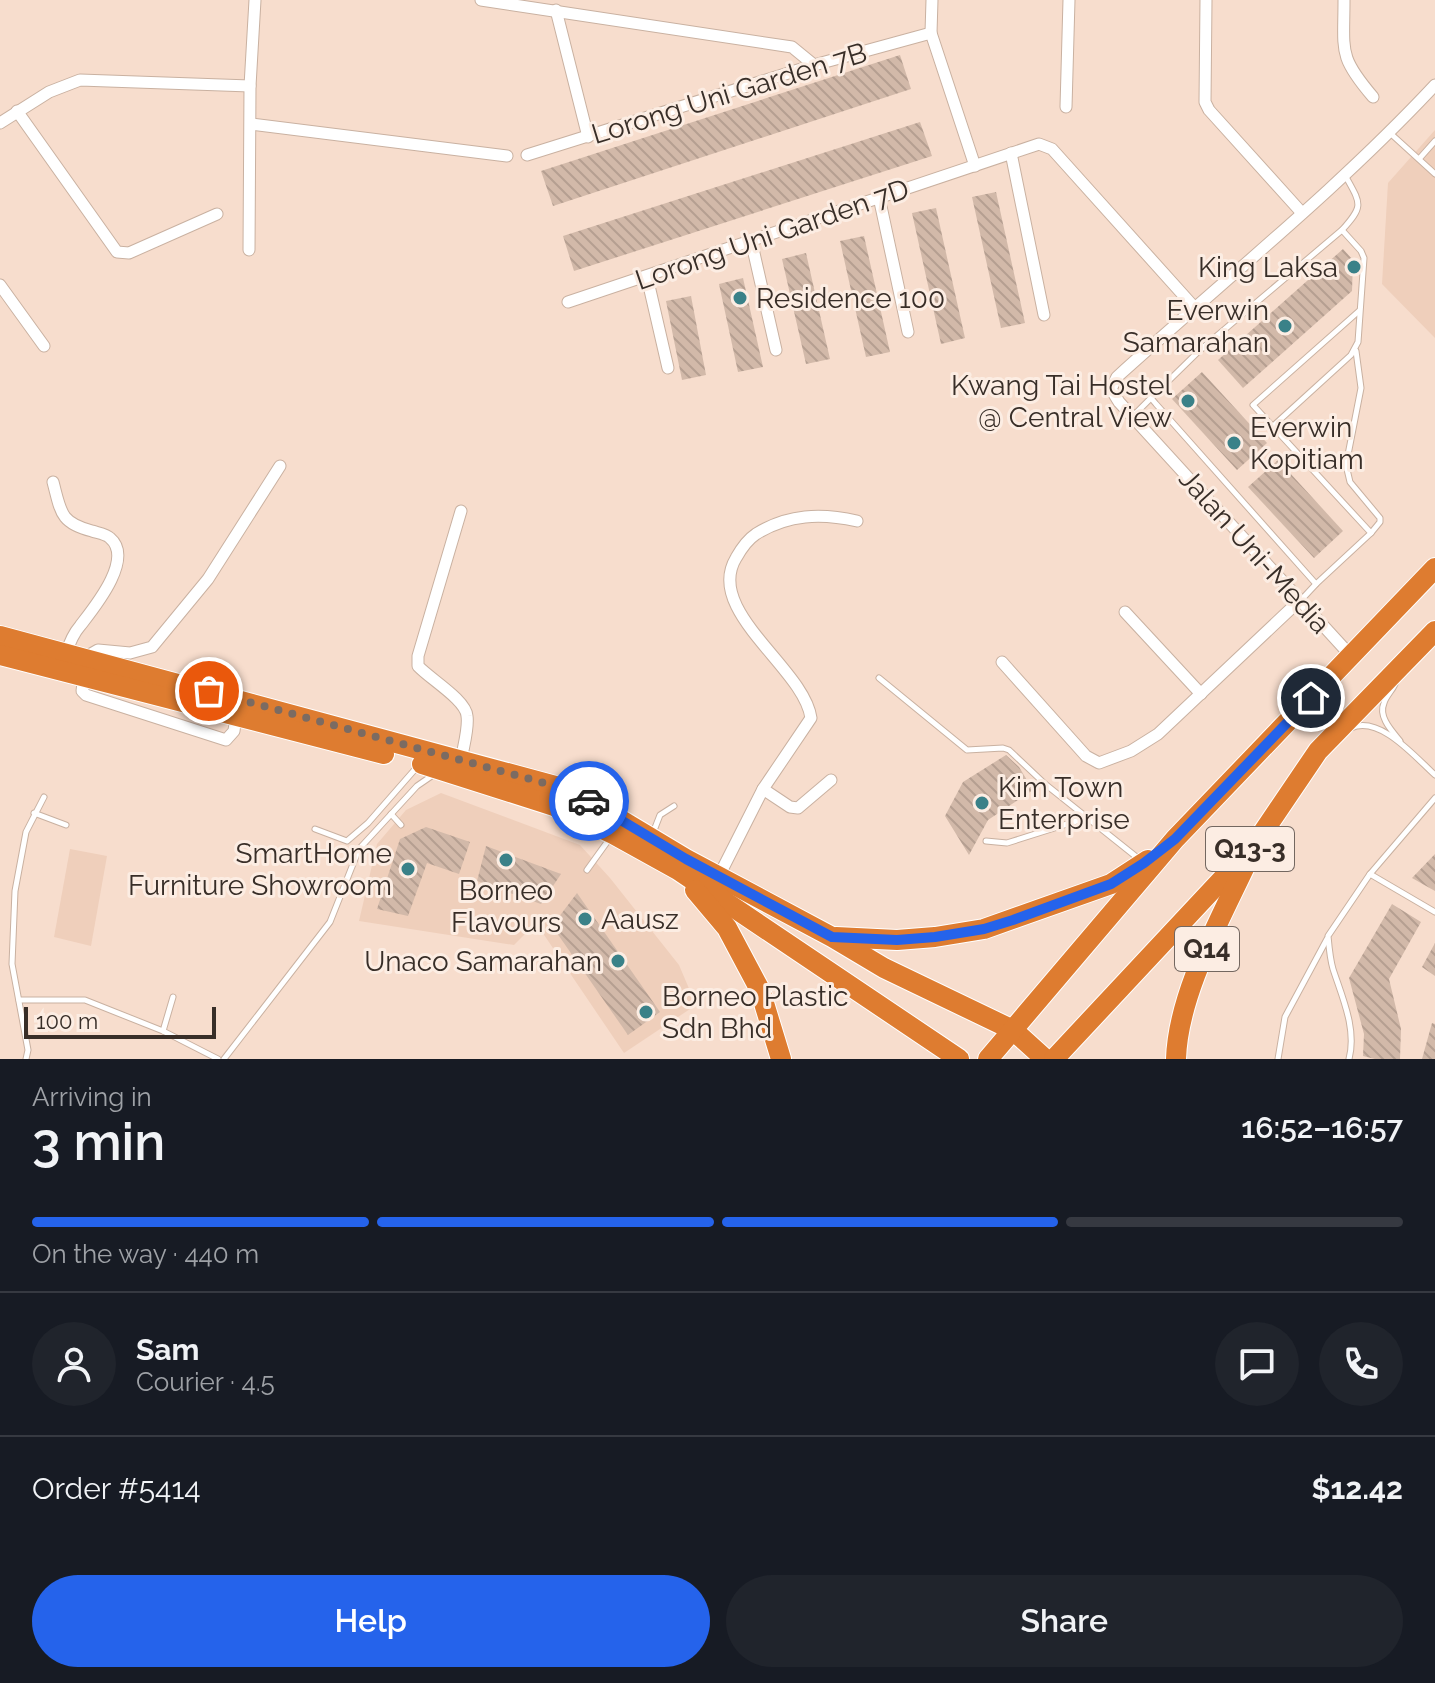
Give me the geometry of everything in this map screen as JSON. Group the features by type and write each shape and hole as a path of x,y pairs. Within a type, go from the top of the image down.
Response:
{"highway":[{"name":"Q13-3","path":"988,1059 1175,839 1435,568"},
{"name":"Q13-3","path":"1054,1059 1255,844 1318,751 1435,631"},
{"path":"0,636 66,654 86,668 236,715 420,763 554,806 678,870 959,1059"},
{"path":"0,655 86,668 240,699 559,787 884,968 1013,1030 1045,1059"},
{"path":"832,937 897,940 984,929 1111,884 1175,839"},
{"name":"Q14","path":"1176,1059 1176,1043 1196,972 1255,844"},
{"path":"678,870 727,928 760,990 781,1059"}],"street":[{"path":"249,250 250,86 255,0"},
{"path":"481,0 792,47 814,65"},
{"path":"932,0 931,33 975,166"},
{"path":"1066,107 1069,0"},
{"path":"1206,0 1205,102 1302,213"},
{"path":"1344,0 1344,57 1350,70 1373,97"},
{"path":"556,10 588,137"},
{"name":"Lorong Uni Garden 7B","path":"527,155 814,65 931,33"},
{"path":"0,123 49,92 80,80 250,86"},
{"path":"1194,307 1346,177 1435,85"},
{"path":"17,111 117,252 129,253 217,214"},
{"path":"251,124 507,156"},
{"name":"Lorong Uni Garden 7D","path":"568,302 1039,144 1052,149 1194,307"},
{"path":"1011,153 1044,315"},
{"path":"879,197 908,332"},
{"path":"751,240 776,350"},
{"path":"647,277 668,368"},
{"path":"0,285 44,346"},
{"name":"Jalan Uni-Media","path":"1194,307 1113,382 1111,389 1132,416 1351,656"},
{"path":"86,668 91,654 98,650 130,653 152,647 208,579 280,466"},
{"path":"53,482 62,513 74,526 109,536 115,545 116,563 105,591 96,608 78,627 66,654"},
{"path":"461,511 418,656 418,666 460,702 467,714 461,761"},
{"path":"719,876 763,789 811,718 809,707 798,690 731,598 729,575 733,563 743,546 754,536 781,521 799,516 834,516 857,521"},
{"path":"1002,662 1086,756 1099,763 1131,751 1158,734 1299,601"},
{"path":"1125,612 1201,694"},
{"path":"763,789 790,807 798,808 831,780"}],"lane":[{"path":"1390,133 1435,174"},
{"path":"1419,159 1435,141"},
{"path":"1132,416 1199,351 1357,214 1359,200 1346,177"},
{"path":"1299,601 1380,522 1350,482 1346,465 1361,388 1356,350 1364,258 1342,230"},
{"path":"1359,311 1254,402 1254,407 1371,533"},
{"path":"1272,427 1356,350"},
{"path":"1151,398 1316,584"},
{"path":"1396,674 1396,682 1382,705 1382,712 1385,721 1406,748"},
{"path":"879,678 967,750 1009,750 1045,784 1144,863"},
{"path":"1318,751 1334,743 1350,729 1375,726 1406,748 1435,775"},
{"path":"315,829 347,841 368,823 420,763"},
{"path":"224,1059 330,922 359,849 417,786 441,770"},
{"path":"26,1059 28,1050 12,964 15,891 26,832 44,797"},
{"path":"1278,1059 1285,1017 1328,936 1370,874 1435,798"},
{"path":"651,838 660,815 674,806"},
{"path":"34,813 66,825"},
{"path":"391,814 401,825"},
{"path":"986,841 1007,843 1087,818"},
{"path":"587,870 613,834"},
{"path":"1370,874 1435,912"},
{"path":"1328,936 1333,969 1341,985 1350,1029 1349,1059"},
{"path":"163,1031 173,997"},
{"path":"19,1000 85,1000 163,1031 218,1059"}],"shaded area":[{"path":"1435,130 1435,338 1382,284 1388,183"},
{"path":"441,793 580,845 679,965 696,1005 624,1053 536,923 514,945 359,921 377,844 406,810"},
{"path":"70,849 107,856 91,946 54,937"}],"building":[{"path":"900,55 911,89 553,206 541,171"},
{"path":"920,122 932,156 574,271 563,236"},
{"path":"996,192 1025,323 1001,328 972,197"},
{"path":"936,208 965,338 941,344 912,213"},
{"path":"864,236 890,352 866,357 840,241"},
{"name":"Everwin Samarahan","path":"1343,249 1353,260 1352,291 1243,388 1218,360"},
{"path":"806,253 830,359 806,364 782,259"},
{"path":"743,278 763,367 738,372 719,284"},
{"path":"691,296 706,375 682,380 666,301"},
{"path":"1202,372 1267,443 1237,470 1172,399"},
{"path":"1278,460 1343,531 1314,558 1248,487"},
{"name":"Kim Town Enterprise","path":"1006,755 1019,767 1033,790 988,820 969,855 945,816 963,782"},
{"name":"SmartHome Furniture Showroom","path":"426,827 470,842 459,874 427,863 408,916 377,909 400,839"},
{"path":"486,846 561,874 541,904 477,881"},
{"path":"1435,854 1435,891 1412,878"},
{"path":"577,893 660,1012 628,1035 552,926"},
{"path":"1392,904 1421,922 1389,979 1401,1029 1400,1059 1375,1059 1363,1056 1364,1034 1349,978"},
{"path":"1435,943 1435,976 1422,967"},
{"path":"1432,1023 1435,1024 1435,1059 1422,1059"}],"way so far":[{"path":"209,691 559,787 589,801"}],"place":[{"name":"King Laksa","path":"1354,267"},
{"name":"Residence 100","path":"740,298"},
{"name":"Everwin Samarahan","path":"1285,326"},
{"name":"Kwang Tai Hostel @ Central View","path":"1188,401"},
{"name":"Everwin Kopitiam","path":"1234,443"},
{"name":"Kim Town Enterprise","path":"982,803"},
{"name":"Borneo Flavours","path":"506,860"},
{"name":"SmartHome Furniture Showroom","path":"408,869"},
{"name":"Aausz","path":"585,919"},
{"name":"Unaco Samarahan","path":"618,961"},
{"name":"Borneo Plastic Sdn Bhd","path":"646,1012"}],"route":[{"path":"589,801 734,886 832,937 897,940 935,937 984,929 1111,884 1175,839 1311,698"}]}
